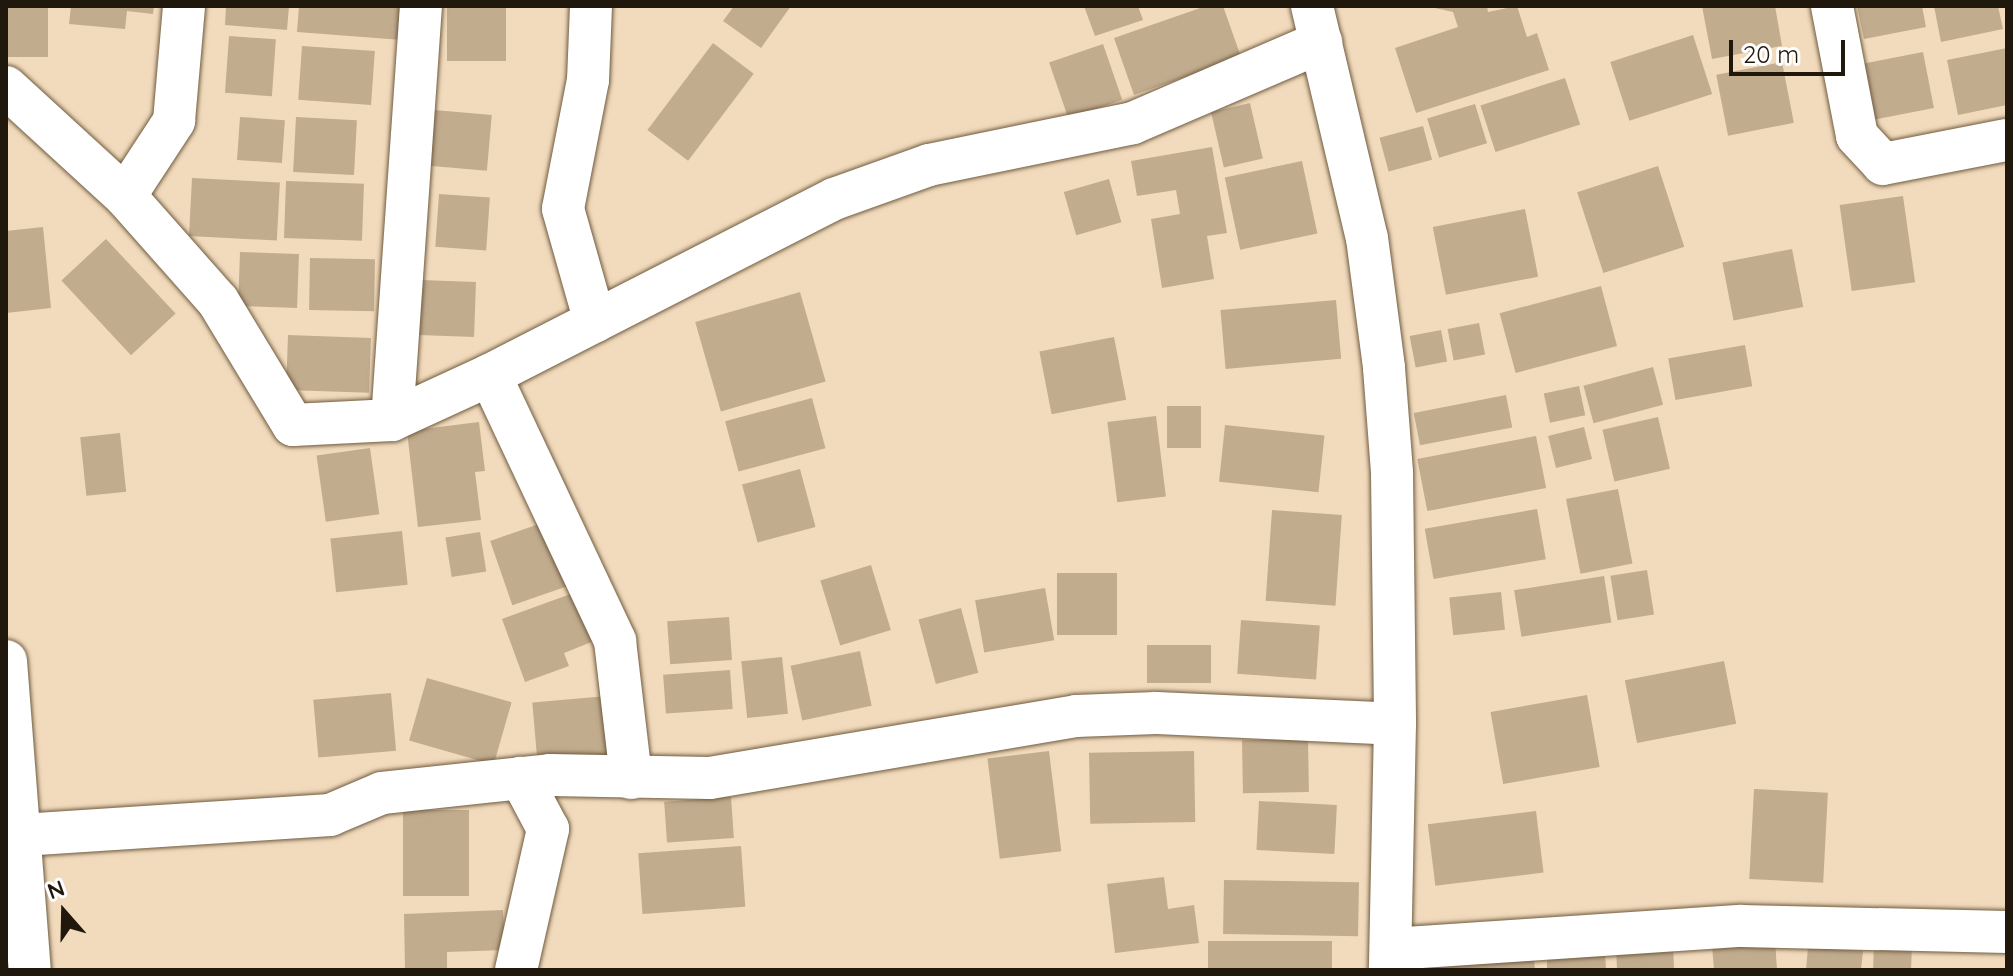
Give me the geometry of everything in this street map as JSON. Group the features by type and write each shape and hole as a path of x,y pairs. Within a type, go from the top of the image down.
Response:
{"street":[{"path":"125,196 174,121 184,6"},
{"path":"392,420 421,6"},
{"path":"591,6 588,80 563,209 595,322"},
{"path":"1832,6 1857,136 1883,164 2007,140"},
{"path":"6,87 125,196 218,301 293,425 392,420 490,375 834,199 929,165 1133,123 1317,24 1367,238 1384,368 1392,473 1395,724 1390,960 1741,926 2007,932"},
{"path":"490,375 615,641 631,778"},
{"path":"6,661 12,835 30,970"},
{"path":"12,835 330,815 382,793 521,778 710,778 1076,716 1156,713 1395,724"},
{"path":"516,970 548,829 521,778"}],"building":[{"path":"6,6 48,6 48,57 6,57"},
{"path":"71,6 154,6 153,14 127,11 125,29 69,24"},
{"path":"226,6 289,6 287,30 225,25"},
{"path":"299,6 404,6 402,40 297,32"},
{"path":"447,6 506,6 506,61 447,61"},
{"path":"734,6 791,6 761,48 723,21"},
{"path":"1084,6 1138,6 1143,20 1095,36"},
{"path":"1206,6 1223,6 1241,57 1134,95 1114,38"},
{"path":"1426,6 1487,6 1488,12 1517,6 1527,37 1537,33 1549,70 1416,113 1395,48 1458,27 1453,12"},
{"path":"1702,6 1775,6 1782,46 1712,59"},
{"path":"1857,6 1922,6 1926,27 1864,39"},
{"path":"1934,6 1998,6 2003,29 1941,42"},
{"path":"1693,35 1712,94 1629,121 1610,62"},
{"path":"229,36 276,39 272,96 225,93"},
{"path":"713,43 754,74 688,161 647,130"},
{"path":"1103,44 1122,100 1068,118 1049,63"},
{"path":"302,46 375,51 371,105 298,100"},
{"path":"2007,48 2007,105 1958,115 1947,60"},
{"path":"1923,52 1934,108 1871,120 1860,64"},
{"path":"1782,62 1794,123 1728,136 1716,75"},
{"path":"1565,78 1580,125 1495,152 1480,106"},
{"path":"1250,103 1263,159 1224,168 1211,112"},
{"path":"1475,104 1487,143 1439,158 1427,119"},
{"path":"434,110 492,115 487,171 429,166"},
{"path":"240,117 285,120 282,163 237,160"},
{"path":"296,117 357,120 354,175 293,172"},
{"path":"1423,126 1432,160 1389,171 1380,138"},
{"path":"1212,147 1227,233 1207,236 1214,279 1162,288 1151,219 1180,214 1176,190 1137,196 1131,161"},
{"path":"1302,161 1317,233 1240,250 1225,177"},
{"path":"1658,166 1684,247 1603,273 1577,192"},
{"path":"192,178 280,183 277,241 189,236"},
{"path":"1109,179 1121,222 1076,235 1064,192"},
{"path":"286,181 364,184 362,241 284,238"},
{"path":"439,194 490,198 486,250 435,247"},
{"path":"1903,196 1915,282 1852,291 1840,205"},
{"path":"1525,209 1538,277 1446,295 1433,227"},
{"path":"43,227 51,308 6,313 6,231"},
{"path":"106,239 176,314 131,355 61,281"},
{"path":"1792,249 1803,307 1734,320 1722,263"},
{"path":"240,252 299,254 297,308 238,306"},
{"path":"310,258 375,259 374,311 309,310"},
{"path":"421,280 476,282 474,337 419,335"},
{"path":"1601,286 1617,346 1516,373 1500,313"},
{"path":"800,292 826,381 721,411 695,322"},
{"path":"1336,300 1341,359 1226,369 1220,310"},
{"path":"1479,323 1485,354 1454,361 1448,329"},
{"path":"1441,330 1447,361 1416,368 1410,336"},
{"path":"288,335 371,338 369,393 286,390"},
{"path":"1114,337 1126,400 1052,414 1039,352"},
{"path":"1745,345 1752,386 1675,400 1668,359"},
{"path":"1653,367 1663,405 1594,423 1583,386"},
{"path":"1579,386 1585,415 1550,423 1544,393"},
{"path":"1506,395 1512,427 1420,445 1414,413"},
{"path":"812,398 825,448 739,472 725,421"},
{"path":"1167,406 1201,406 1201,448 1167,448"},
{"path":"1156,416 1166,496 1117,502 1107,422"},
{"path":"1658,417 1670,469 1614,481 1602,430"},
{"path":"479,422 485,471 475,472 481,520 418,527 407,431"},
{"path":"1225,425 1324,435 1318,492 1219,482"},
{"path":"1584,427 1592,459 1556,468 1548,436"},
{"path":"120,433 126,492 86,496 80,437"},
{"path":"1536,436 1546,488 1427,511 1417,459"},
{"path":"370,448 379,514 326,522 317,456"},
{"path":"800,469 816,527 758,542 742,485"},
{"path":"1618,489 1633,564 1580,574 1566,499"},
{"path":"1537,509 1546,559 1434,579 1425,529"},
{"path":"1272,510 1342,515 1335,606 1266,601"},
{"path":"545,522 567,586 512,605 490,541"},
{"path":"402,531 408,585 336,592 330,539"},
{"path":"480,532 486,572 452,577 445,537"},
{"path":"871,565 891,630 840,646 820,580"},
{"path":"1647,570 1654,614 1617,620 1610,576"},
{"path":"1057,573 1117,573 1117,635 1057,635"},
{"path":"1604,576 1611,622 1521,637 1514,590"},
{"path":"1045,588 1054,640 984,653 975,600"},
{"path":"576,592 594,641 564,653 569,666 525,682 502,619"},
{"path":"1501,592 1505,630 1453,635 1449,597"},
{"path":"961,608 978,673 936,684 918,619"},
{"path":"729,617 732,660 670,664 667,621"},
{"path":"1241,620 1320,626 1316,679 1237,674"},
{"path":"1147,645 1211,645 1211,683 1147,683"},
{"path":"860,651 872,706 802,721 791,666"},
{"path":"782,657 788,714 747,718 741,661"},
{"path":"1724,661 1736,724 1637,743 1625,680"},
{"path":"730,670 733,709 666,714 663,675"},
{"path":"427,678 512,702 494,765 409,740"},
{"path":"391,693 396,751 318,758 313,700"},
{"path":"1587,695 1600,767 1503,784 1490,712"},
{"path":"607,696 612,756 538,762 532,703"},
{"path":"1308,739 1309,792 1243,793 1242,740"},
{"path":"1049,751 1061,851 1000,859 987,759"},
{"path":"1194,751 1195,822 1090,824 1089,753"},
{"path":"1754,789 1828,793 1823,883 1749,879"},
{"path":"731,797 734,838 667,843 664,802"},
{"path":"1259,801 1337,805 1334,854 1256,850"},
{"path":"403,810 469,810 469,896 403,896"},
{"path":"1536,811 1544,873 1435,886 1428,824"},
{"path":"741,846 745,907 643,914 638,853"},
{"path":"1164,877 1168,909 1194,905 1199,943 1115,953 1107,884"},
{"path":"1224,880 1359,882 1358,936 1223,934"},
{"path":"503,910 505,950 447,952 447,970 405,970 404,914"},
{"path":"1775,940 1777,970 1714,970 1712,945"},
{"path":"1208,941 1332,941 1332,970 1208,970"},
{"path":"1673,942 1674,970 1617,970 1616,946"},
{"path":"1874,943 1912,944 1911,970 1873,970"},
{"path":"1808,947 1863,951 1861,970 1806,970"},
{"path":"1605,952 1606,970 1547,970 1547,956"},
{"path":"1534,959 1535,970 1423,970 1423,963"}]}
